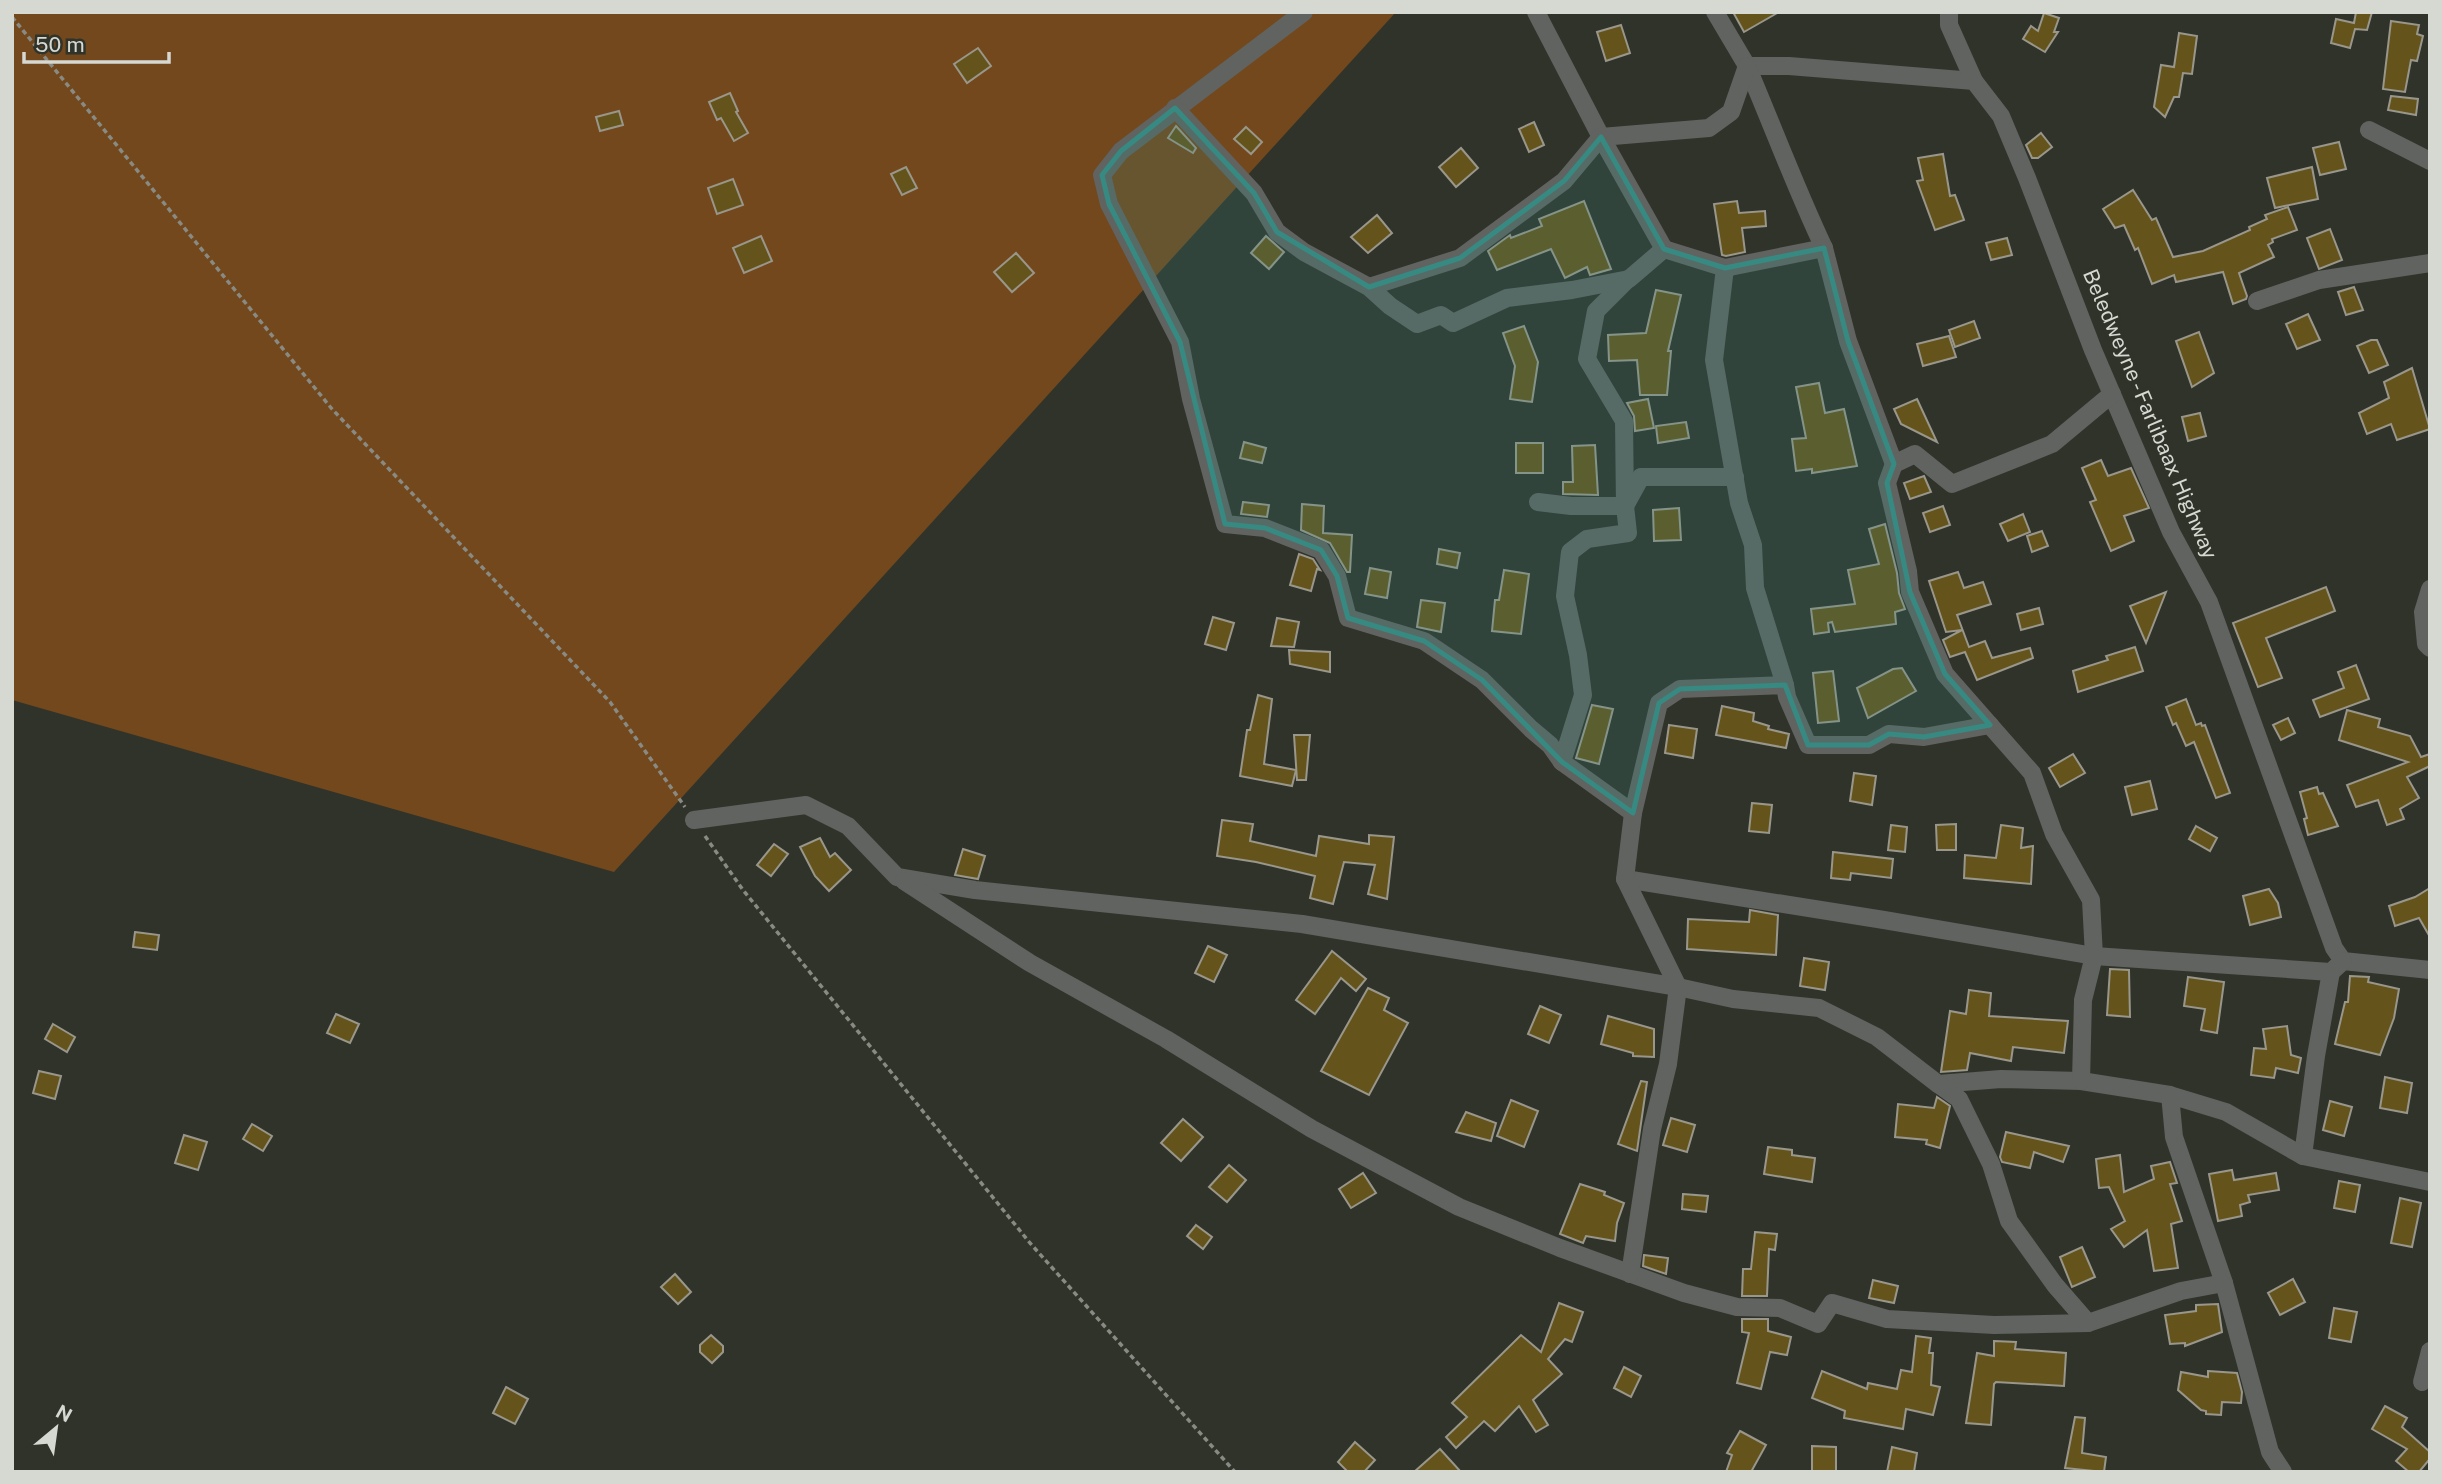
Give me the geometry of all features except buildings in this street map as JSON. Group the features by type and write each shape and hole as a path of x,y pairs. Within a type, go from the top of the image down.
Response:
{"street":[{"path":"1304,12 1121,150 1102,175 1109,204 1180,342 1191,399 1225,524 1265,528 1321,550 1337,576 1348,618 1424,641 1482,680 1550,745 1562,762 1633,813"},
{"path":"1536,12 1601,137 1664,249 1725,268 1825,248"},
{"path":"1715,12 1747,66 1803,203 1825,248 1848,341 1894,464 1887,483 1908,571 1910,592 1945,674 2032,773 2054,834 2091,900 2094,956 2083,1000 2081,1081"},
{"name":"Beledweyne - Farlibaax Highway","path":"1949,12 1949,25 1974,81 2000,116 2028,178 2093,349 2171,532 2209,602 2334,948 2337,966"},
{"path":"1369,287 1460,258 1564,181 1601,137 1709,128 1731,112 1747,66"},
{"path":"1747,66 1789,66 1974,81"},
{"path":"1175,108 1254,193 1277,232 1304,252 1369,287 1390,306 1417,324 1441,315 1453,323 1507,298 1629,279"},
{"path":"2369,130 2430,161"},
{"path":"1562,762 1583,695 1578,655 1565,596 1570,552 1587,539 1628,533 1624,421 1587,359 1596,311 1664,249"},
{"path":"2257,301 2319,281 2430,263"},
{"path":"1725,268 1714,360 1739,503 1753,545 1755,588 1787,697 1808,745 1868,745 1889,734 1924,737 1990,725"},
{"path":"1894,464 1915,454 1952,484 2052,444 2112,394"},
{"path":"1625,506 1641,477 1735,477"},
{"path":"1538,502 1571,506 1625,506"},
{"path":"2430,589 2423,612 2426,644 2430,648"},
{"path":"1630,1274 1652,1129 1668,1064 1678,986 1625,879 1633,813 1659,703 1680,689 1785,685"},
{"path":"694,820 806,806 848,826 897,877 1030,963 1166,1039 1325,1135 1459,1207 1684,1293 1737,1307 1780,1308 1818,1324 1832,1303 1887,1319 1994,1325 2088,1323 2181,1291 2224,1283"},
{"path":"897,877 975,890 1302,924 1678,986 1733,999 1819,1008 1877,1037 1959,1099 1991,1164 2009,1221 2055,1285 2088,1323"},
{"path":"1625,879 2094,956 2430,970"},
{"path":"2303,1156 2316,1056 2337,966"},
{"path":"1938,1084 2001,1079 2081,1081 2170,1095 2226,1112 2303,1156 2430,1182"},
{"path":"2170,1095 2174,1137 2224,1283 2270,1451 2283,1472"},
{"path":"2423,1382 2430,1351"}],"path":[{"path":"12,17 332,409 610,702 743,890 1030,1243 1234,1472"}],"highlighted area":[{"path":"1175,108 1254,193 1277,232 1369,287 1460,258 1564,181 1601,137 1664,249 1725,268 1824,248 1848,341 1894,464 1887,483 1910,592 1945,674 1990,725 1924,737 1889,734 1869,745 1808,745 1785,685 1680,689 1659,703 1633,813 1562,762 1482,680 1424,641 1348,618 1337,576 1321,550 1265,528 1225,524 1180,342 1109,204 1102,175 1121,151"}],"shaded area":[{"path":"12,12 1396,12 614,872 12,700"}]}
